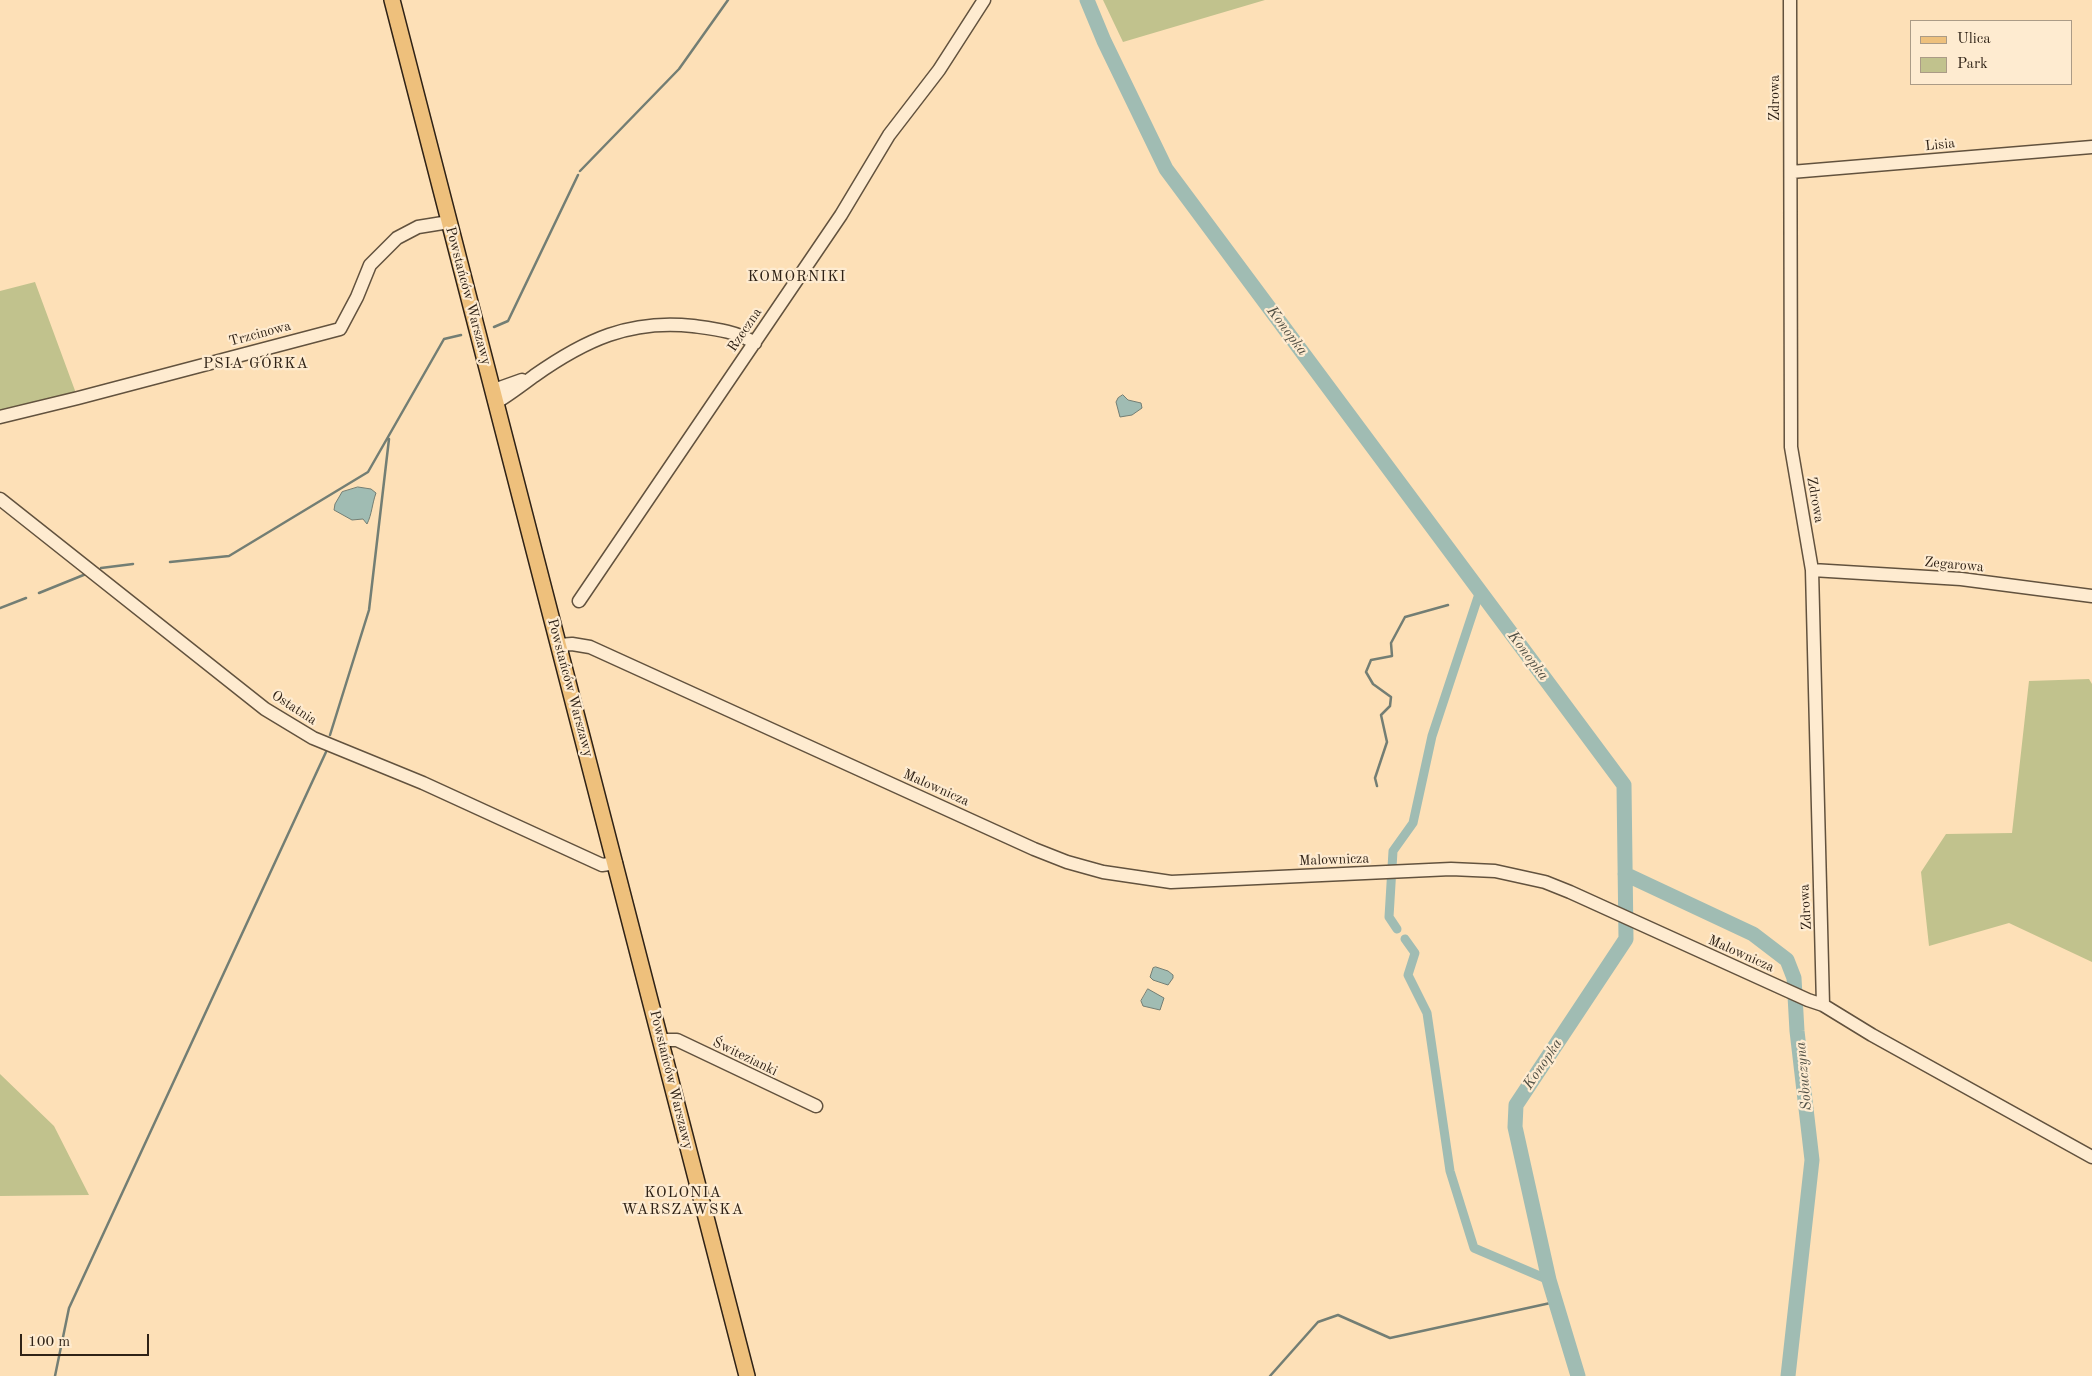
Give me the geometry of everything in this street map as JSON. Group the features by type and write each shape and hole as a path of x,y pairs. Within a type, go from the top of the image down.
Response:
{"main road":[{"name":"Powstańców Warszawy","path":"392,0 747,1376"}],"street":[{"name":"Rzeczna","path":"579,601 841,215 888,135 939,70 984,0"},
{"name":"Zdrowa","path":"1790,0 1792,447 1812,570 1823,1005"},
{"name":"Lisia","path":"1791,172 2092,147"},
{"name":"Trzcinowa","path":"0,417 340,329 357,297 370,265 397,238 418,227 449,222"},
{"path":"495,396 534,376 589,342 619,330 669,324 719,330 744,337 755,343"},
{"name":"Ostatnia","path":"0,499 266,708 313,738 423,784 602,865 616,863"},
{"name":"Zegarowa","path":"1812,570 1960,579 2092,596"},
{"name":"Malownicza","path":"559,645 572,644 590,647 1034,849 1068,862 1103,872 1171,882 1451,869 1495,871 1545,882 1785,990 1823,1005 1872,1035 2092,1157"},
{"name":"Świtezianki","path":"661,1040 676,1040 816,1106"}],"green space":[{"path":"1103,0 1265,0 1123,42"},
{"path":"35,282 77,396 0,414 0,291"},
{"path":"2089,679 2092,684 2092,962 2009,923 1929,946 1921,872 1946,834 2012,833 2029,681"},
{"path":"0,1074 54,1126 89,1195 0,1196"}],"water":[{"path":"1123,395 1128,400 1141,403 1142,408 1132,415 1120,417 1116,402"},
{"path":"358,487 371,489 376,493 367,524 363,519 352,520 334,510 335,504 342,492"},
{"path":"1156,967 1173,975 1168,985 1153,980 1150,977 1153,968"},
{"path":"1148,989 1164,998 1160,1010 1143,1006 1141,1001"}],"waterway":[{"path":"580,171 679,69 728,0"},
{"name":"Konopka","path":"1087,0 1104,41 1166,169 1624,785 1626,939 1516,1105 1515,1127 1549,1280 1578,1376"},
{"path":"494,327 508,321 578,175"},
{"path":"170,562 229,556 368,472 444,339 461,335"},
{"path":"330,735 369,610 389,439"},
{"path":"101,568 133,564"},
{"path":"39,593 86,574"},
{"path":"1397,929 1389,917 1393,851 1413,823 1432,736 1480,591"},
{"path":"0,608 26,598"},
{"path":"1377,786 1375,778 1387,742 1381,715 1390,706 1391,697 1373,684 1366,672 1371,660 1392,656 1391,643 1405,617 1448,605"},
{"path":"55,1376 69,1308 326,752"},
{"name":"Sobuczyna","path":"1625,874 1753,934 1787,960 1794,978 1797,1031 1812,1160 1788,1376"},
{"path":"1405,939 1415,953 1408,975 1427,1013 1450,1171 1474,1248 1549,1280"},
{"path":"1270,1376 1318,1322 1338,1315 1390,1338 1555,1302"}],"district":[{"name":"KOMORNIKI","path":"797,277"},
{"name":"PSIA GÓRKA","path":"256,364"},
{"name":"KOLONIA WARSZAWSKA","path":"683,1202"}]}
